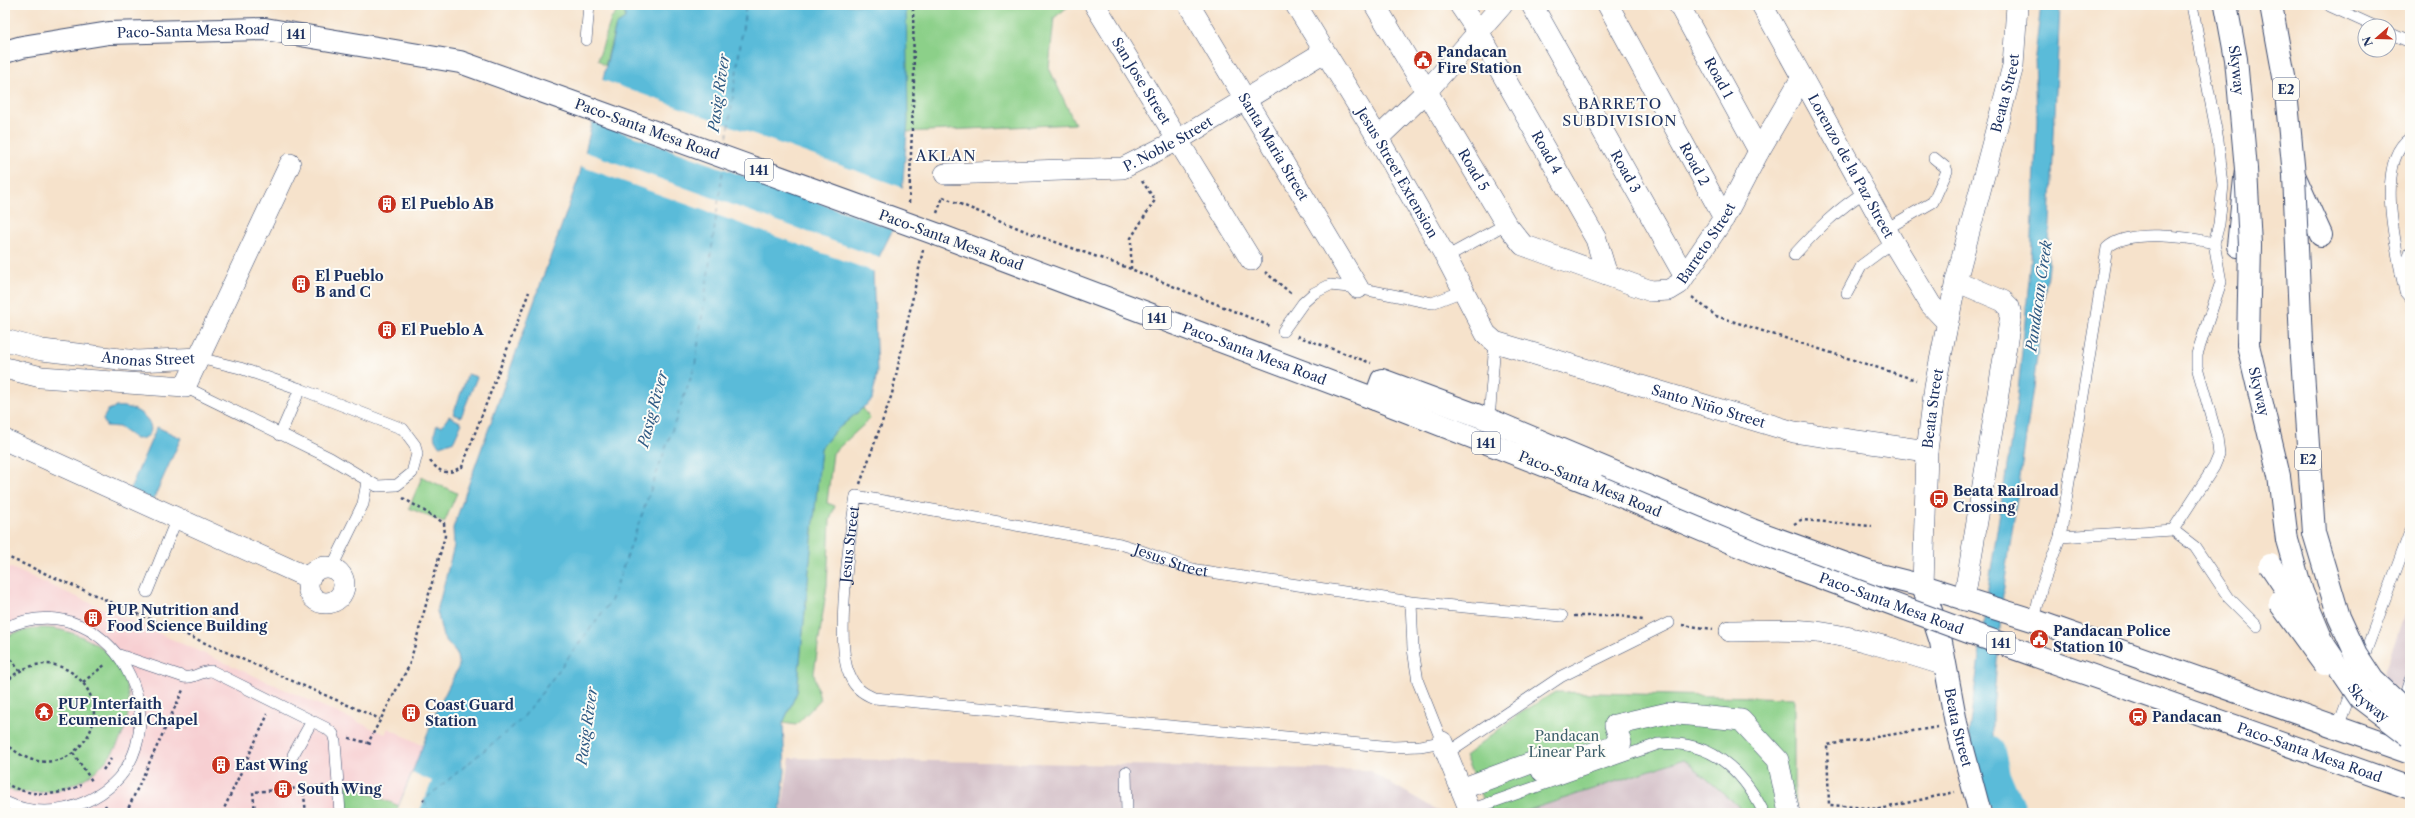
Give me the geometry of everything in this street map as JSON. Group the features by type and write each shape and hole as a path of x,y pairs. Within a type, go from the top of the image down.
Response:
{"main road":[{"name":"Skyway","path":"2226,5 2236,59 2246,169 2250,245 2248,345 2279,476 2287,540 2302,592 2324,645 2360,698 2410,736"},
{"name":"Skyway","path":"2271,5 2285,82 2294,174 2301,342 2314,534 2339,617 2356,654 2373,680 2410,715"},
{"name":"Paco-Santa Mesa Road","path":"5,52 22,47 109,33 265,29 460,62 933,232 1378,389 1490,420 1752,530 1871,573 1923,586 2034,621 2410,752"},
{"path":"2238,246 2246,169"},
{"path":"2294,174 2321,235"},
{"name":"Paco-Santa Mesa Road","path":"1378,389 1597,486 1768,558 1974,634 2410,788"},
{"path":"2360,698 2329,670 2305,640 2265,570 2339,661 2370,691 2410,723"},
{"name":"Beata Street","path":"1923,586 1940,642 1956,723 1980,813"}],"street":[{"name":"San Jose Street","path":"1095,5 1251,260"},
{"name":"Santa Maria Street","path":"1189,5 1358,288"},
{"name":"Jesus Street Extension","path":"1296,5 1378,138 1446,257 1486,334 1495,342"},
{"path":"1375,5 1426,92"},
{"path":"1460,5 1479,33"},
{"path":"1378,138 1426,92 1502,5"},
{"name":"Road 3","path":"1532,5 1682,279"},
{"name":"Road 2","path":"1608,5 1724,218"},
{"name":"Road 1","path":"1679,5 1759,151"},
{"name":"Lorenzo de la Paz Street","path":"1762,5 1801,79 1889,236 1931,305 1947,322"},
{"name":"Beata Street","path":"1923,586 1927,451 1935,386 1956,281 2013,66 2017,5"},
{"name":"Road 4","path":"1479,33 1596,239 1607,275"},
{"name":"P. Noble Street","path":"945,174 1123,168 1178,140 1324,52"},
{"name":"Barreto Street","path":"1523,246 1651,291 1668,290 1682,279 1724,218 1759,151 1801,79"},
{"name":"Road 5","path":"1426,92 1506,224 1523,246"},
{"path":"199,358 290,164"},
{"path":"1956,281 2003,301 2009,307 2011,315 1964,600"},
{"name":"Anonas Street","path":"5,340 42,350 137,361 199,358 185,387 42,377 5,368"},
{"name":"Santo Niño Street","path":"1495,342 1794,432 1927,451"},
{"path":"5,440 309,578"},
{"path":"332,567 341,574 344,579 344,591 336,600 325,603 314,598 308,588 309,578 314,571 320,568 332,567"},
{"path":"1730,631 1823,633 1856,639 1945,665"},
{"path":"1461,789 1539,760 1542,771 1620,743 1615,725 1668,713 1741,720 1778,760 1790,813"},
{"path":"1444,747 1470,811"}],"lane":[{"path":"586,40 589,5"},
{"path":"2173,530 2214,467 2219,455 2217,437 2197,367 2197,354 2221,282 2214,243 2219,224 2223,185 2218,140 2192,5"},
{"path":"2330,6 2357,18"},
{"path":"2397,36 2410,42"},
{"path":"2410,138 2399,148 2389,181 2393,235 2405,292 2410,298"},
{"path":"1847,293 1862,266 1889,236 1932,202 1947,171 1945,167 1934,158"},
{"path":"1794,255 1823,223 1865,192"},
{"path":"1446,257 1506,224"},
{"path":"2034,621 2041,589 2060,537 2107,248 2120,240 2142,237 2196,239 2214,243"},
{"path":"2401,274 2410,253"},
{"path":"1283,331 1303,303 1314,293 1330,286 1358,288 1432,303 1463,291"},
{"path":"1490,407 1495,342"},
{"path":"185,387 280,435 330,458 367,482 377,486 387,487 401,483 412,473 417,454 414,442 403,429 300,389 240,368 199,358"},
{"path":"280,435 300,389"},
{"path":"332,567 363,504 367,482"},
{"name":"Jesus Street","path":"1444,747 1393,747 874,698 862,693 848,672 844,635 848,549 856,496 1120,544 1134,548 1164,562 1197,570 1411,602 1562,616"},
{"path":"147,592 177,518"},
{"path":"2060,537 2173,530 2195,547 2229,598 2257,626"},
{"path":"2338,727 2410,532"},
{"path":"1411,602 1413,649 1418,682 1444,747 1562,676 1669,623"},
{"path":"5,628 38,619 61,620 83,627 96,635 119,655 134,681 140,710 137,740 133,754 120,774 100,794 66,809 36,811 5,802"},
{"path":"119,655 189,678 207,670 212,671 326,728 333,734 339,785 340,813"},
{"path":"2385,743 2410,680"},
{"path":"293,755 312,721"},
{"path":"1470,811 1658,744 1675,742 1702,747 1716,754 1742,779 1755,795 1764,813"},
{"path":"1126,772 1127,813"}],"path":[{"path":"908,205 914,80 913,5"},
{"path":"1130,164 1155,200 1131,238 1131,269"},
{"path":"856,496 892,394 919,259 933,232 943,198 945,174"},
{"path":"1251,260 1303,303"},
{"path":"1682,279 1695,301 1716,316 1935,386"},
{"path":"414,442 439,471 451,473 462,467 529,292"},
{"path":"368,744 409,666 445,536 444,523 387,487"},
{"path":"1789,525 1796,524 1801,520 1872,526"},
{"path":"5,556 380,719"},
{"path":"1562,616 1621,616 1730,631"},
{"path":"5,649 19,671"},
{"path":"103,659 111,668"},
{"path":"5,684 19,671 30,666 44,664 59,666 72,672 83,682 91,696 93,720 92,728 84,742 73,754 59,760 44,762 29,760 15,753 5,742"},
{"path":"83,682 108,664"},
{"path":"126,813 189,678"},
{"path":"222,813 271,707"},
{"path":"1956,723 1933,729 1827,745 1829,805 1880,809 1973,787"},
{"path":"333,734 373,745"},
{"path":"73,754 91,780"},
{"path":"99,773 113,756"},
{"path":"5,783 31,793 52,794 73,790 91,780 95,776"},
{"path":"255,813 252,792 339,785"},
{"path":"303,787 306,813"}],"shaded area":[{"path":"5,565 385,734 388,728 424,746 396,813 5,813"},
{"path":"2410,599 2410,693 2381,681"},
{"path":"790,758 1368,770 1442,813 781,813"},
{"path":"1684,759 1738,806 1740,813 1520,813"}],"green space":[{"path":"616,5 625,5 625,19 616,25 605,66 598,60 611,19 616,13"},
{"path":"903,5 1070,5 1054,18 1049,68 1075,124 905,132"},
{"path":"863,408 870,419 833,453 827,503 835,506 830,520 827,585 814,673 820,700 796,725 783,723 797,692 821,448 834,432"},
{"path":"422,477 457,493 444,523 409,508"},
{"path":"37,628 52,628 61,630 99,646 121,671 129,700 124,731 108,759 82,780 47,792 5,789 5,638 14,633"},
{"name":"Pandacan Linear Park","path":"1555,692 1794,698 1794,795 1797,813 1740,813 1738,806 1684,759 1520,813 1488,813 1465,756 1516,716"},
{"path":"345,783 399,806 396,813 347,813"}],"water":[{"name":"Pasig River","path":"625,5 906,5 908,121 900,215 873,269 877,372 872,400 834,432 821,448 797,692 783,723 785,771 780,813 396,813 436,712 459,666 456,652 443,637 437,611 454,546 453,528 579,177 616,25 625,19"},
{"path":"2041,5 2060,5 2048,266 2033,388 2003,594 1993,707 1993,756 2006,813 1993,813 1980,778 1969,732 1988,589 2017,401 2031,261 2037,120 2035,56"},
{"path":"468,374 477,377 461,417 453,414"},
{"path":"116,407 127,407 136,410 143,415 151,428 150,433 145,437 136,439 119,427 106,426 103,419 108,410"},
{"path":"449,416 462,423 454,441 440,446 437,444 434,436 435,431 437,425 442,426"},
{"path":"157,427 181,438 153,500 130,489"}],"pier":[{"path":"600,79 904,188 902,215 895,230 591,121"},
{"path":"583,151 880,258 875,272 580,166"},
{"path":"412,773 432,781 420,810 426,813 396,813"}],"waterway":[{"name":"Pandacan Creek","path":"1989,752 1994,775 2010,813"}],"ferry route":[{"path":"726,146 746,5"},
{"path":"429,813 424,800 522,719 611,601 695,366 723,169"}],"place":[{"name":"Pandacan Fire Station","path":"1423,60"},
{"name":"El Pueblo AB","path":"387,204"},
{"name":"El Pueblo B and C","path":"301,284"},
{"name":"El Pueblo A","path":"387,330"},
{"name":"Beata Railroad Crossing","path":"1939,499"},
{"name":"PUP Nutrition and Food Science Building","path":"93,618"},
{"name":"Pandacan Police Station 10","path":"2039,639"},
{"name":"PUP Interfaith Ecumenical Chapel","path":"44,712"},
{"name":"Coast Guard Station","path":"411,713"},
{"name":"Pandacan","path":"2138,717"},
{"name":"East Wing","path":"221,765"},
{"name":"South Wing","path":"283,789"}],"district":[{"name":"BARRETO SUBDIVISION","path":"1620,112"},
{"name":"AKLAN","path":"946,156"}]}
